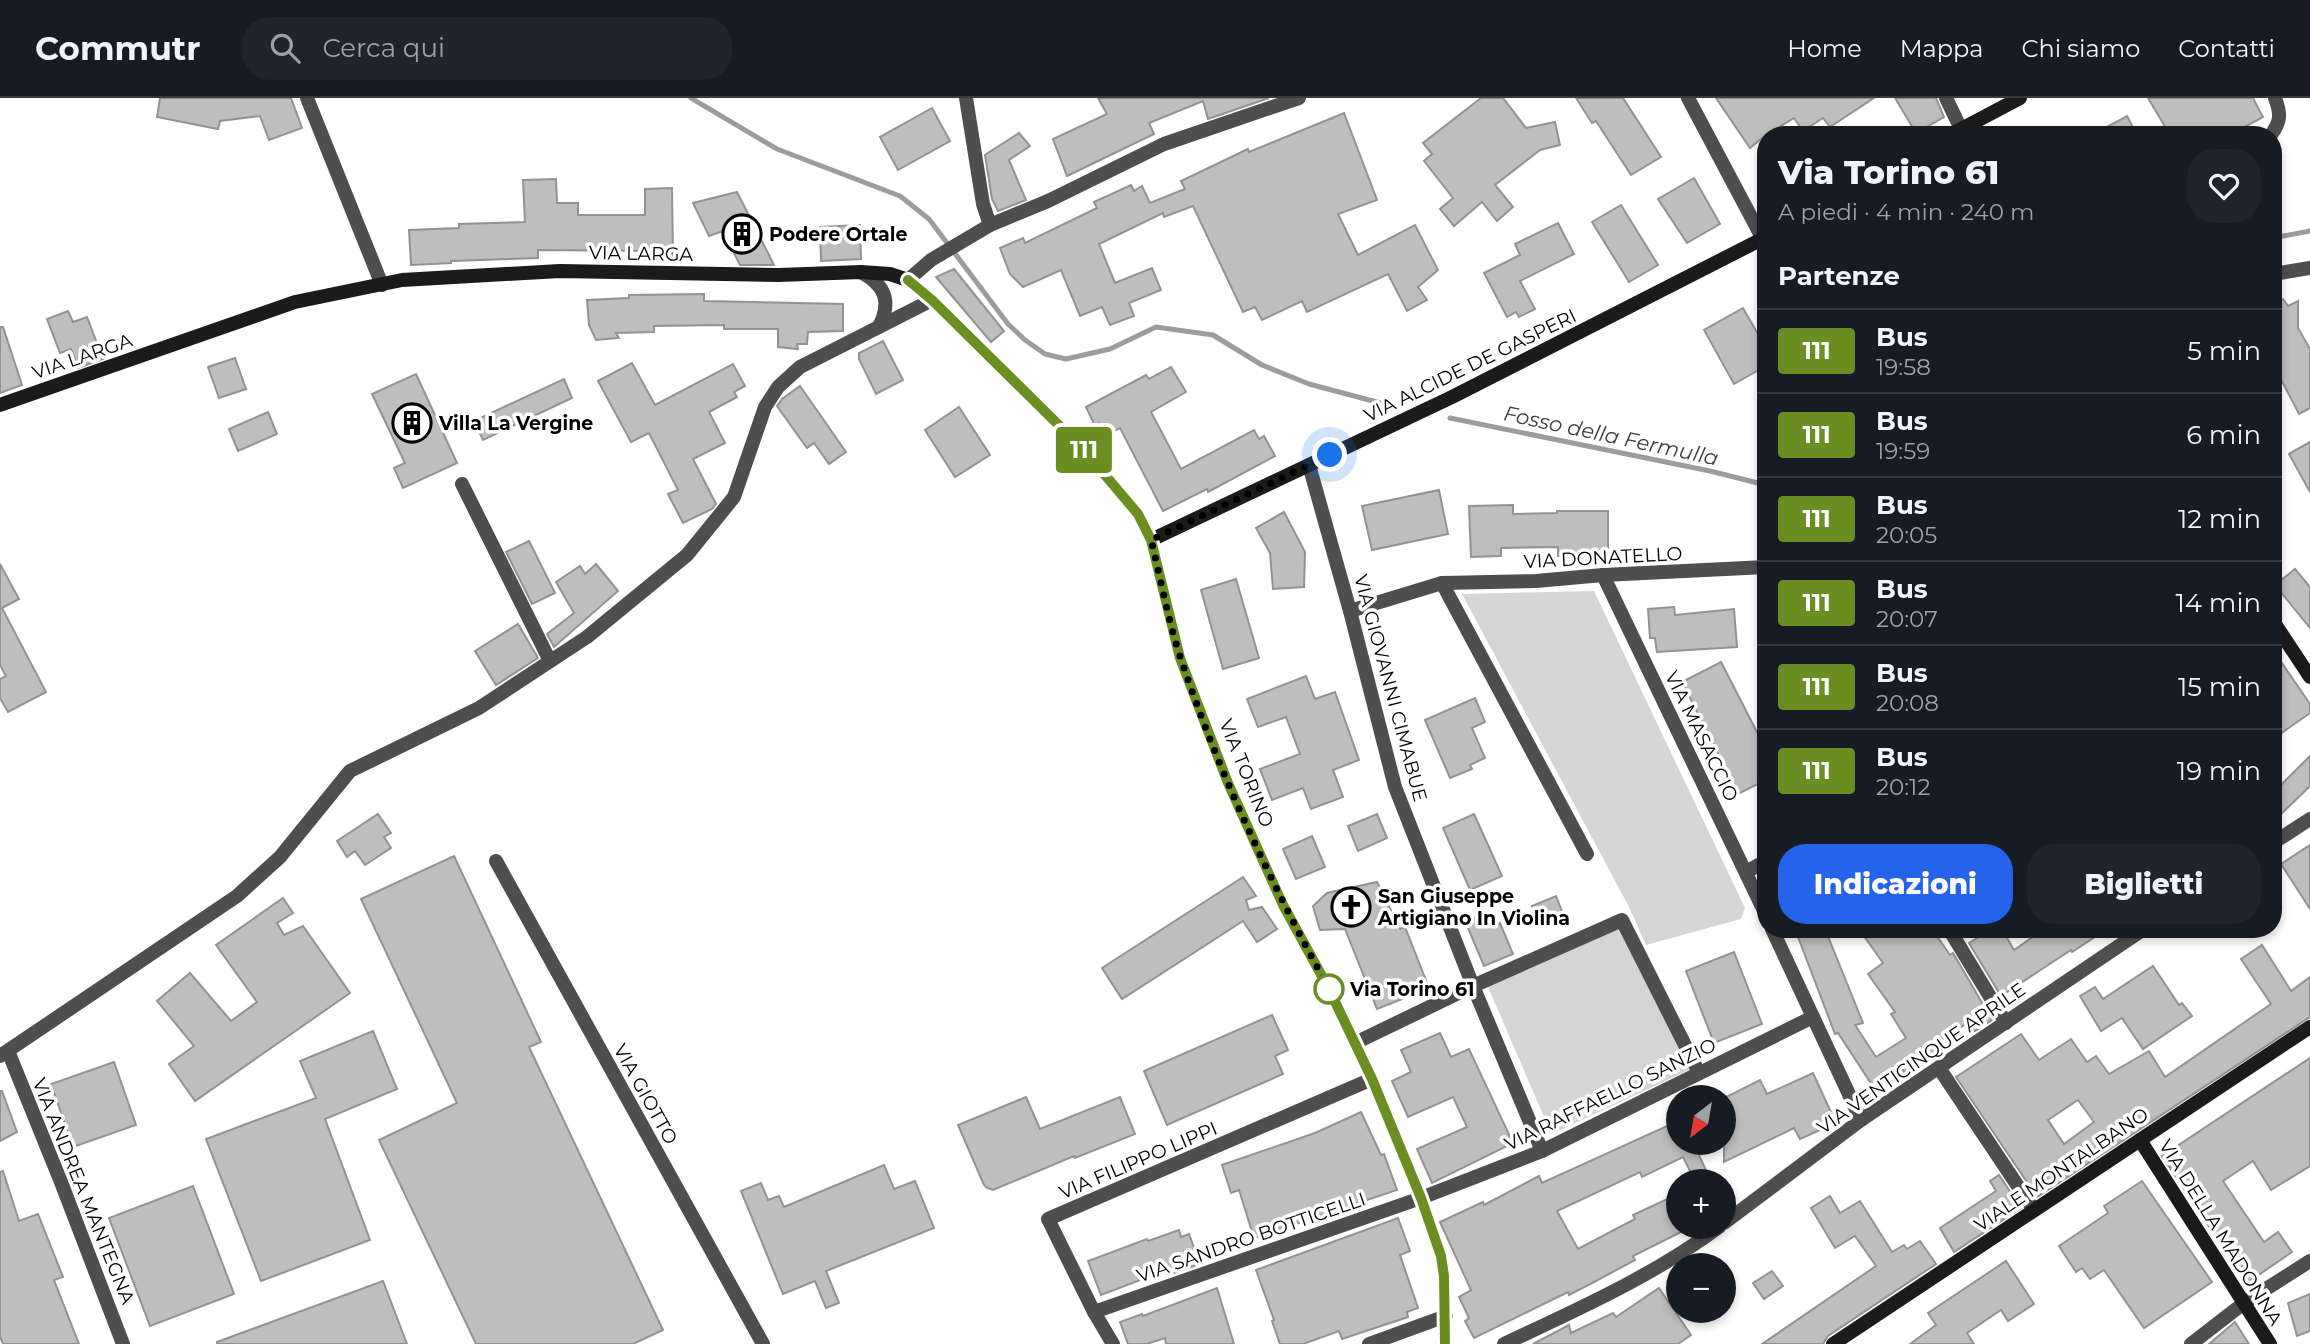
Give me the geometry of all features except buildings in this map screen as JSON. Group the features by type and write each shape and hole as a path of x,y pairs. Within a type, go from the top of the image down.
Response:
{"street":[{"path":"307,98 382,285"},
{"path":"966,98 983,204 990,225"},
{"path":"908,280 936,257 990,225 1048,201 1164,144 1299,98"},
{"path":"1688,98 1757,225"},
{"path":"1946,98 1956,126"},
{"path":"1970,126 2020,98"},
{"path":"2274,98 2281,113 2277,126"},
{"name":"VIA ALCIDE DE GASPERI","path":"1151,540 1452,397 1757,244"},
{"path":"2282,273 2310,268"},
{"name":"VIA LARGA","path":"0,405 295,303 402,280 560,271 779,275 861,272 890,274 908,280"},
{"path":"861,272 874,279 886,300 886,313 879,327"},
{"name":"VIA TORINO","path":"908,280 932,300 1083,449 1138,514 1151,540 1180,658 1228,783 1283,905 1329,989 1372,1079 1421,1198 1441,1256 1446,1316 1445,1344"},
{"path":"4,1054 237,896 280,857 350,771 479,708 587,637 687,555 734,497 765,407 778,387 800,367 932,300"},
{"name":"VIA GIOVANNI CIMABUE","path":"1309,465 1395,787 1542,1152"},
{"path":"462,484 550,661"},
{"name":"VIA DONATELLO","path":"1350,611 1442,583 1536,581 1757,566"},
{"name":"VIA MASACCIO","path":"1603,575 1757,897"},
{"path":"1442,583 1587,853"},
{"path":"2282,635 2310,677"},
{"path":"2282,837 2310,818"},
{"name":"VIA GIOTTO","path":"496,861 763,1344"},
{"path":"1745,872 1757,866"},
{"path":"1355,1043 1473,986 1622,920 1699,1073"},
{"path":"1776,938 1861,1121"},
{"path":"1955,938 2006,1023"},
{"name":"VIA VENTICINQUE APRILE","path":"1736,1214 1861,1121 2131,938"},
{"name":"VIA RAFFAELLO SANZIO","path":"1421,1198 1542,1152 1812,1017"},
{"name":"VIALE MONTALBANO","path":"1833,1344 2310,1027"},
{"name":"VIA ANDREA MANTEGNA","path":"4,1054 61,1182 123,1344"},
{"path":"1939,1068 2034,1210"},
{"name":"VIA FILIPPO LIPPI","path":"1113,1344 1048,1219 1372,1079"},
{"name":"VIA DELLA MADONNA","path":"2140,1140 2270,1344"},
{"name":"VIA SANDRO BOTTICELLI","path":"1094,1312 1421,1198"},
{"path":"1504,1344 1621,1288 1665,1264 1701,1239"},
{"path":"2191,1344 2244,1303 2310,1261"},
{"path":"1369,1344 1446,1316"}],"shaded area":[{"path":"1594,591 1745,908 1741,919 1646,945 1629,907 1462,594"},
{"path":"1621,927 1689,1070 1556,1132 1552,1124 1548,1126 1488,987"}],"waterway":[{"name":"Fosso della Fermulla","path":"691,98 777,149 900,196 929,219 1008,324 1045,354 1066,359 1110,349 1156,327 1213,335 1262,365 1309,384 1388,405"},
{"name":"Fosso della Fermulla","path":"2282,236 2310,231"},
{"name":"Fosso della Fermulla","path":"1450,418 1757,483"}],"bus line":[{"name":"111","path":"908,280 932,300 1083,449 1138,514 1151,540 1180,658 1228,783 1283,905 1329,989 1372,1079 1421,1198 1441,1256 1446,1296 1445,1344"}],"place":[{"name":"Podere Ortale","path":"742,234"},
{"name":"Villa La Vergine","path":"412,423"},
{"name":"San Giuseppe Artigiano In Violina","path":"1351,907"},
{"name":"Via Torino 61","path":"1329,989"}],"route":[{"path":"1329,989 1283,905 1228,783 1180,658 1151,540 1330,455"}]}
